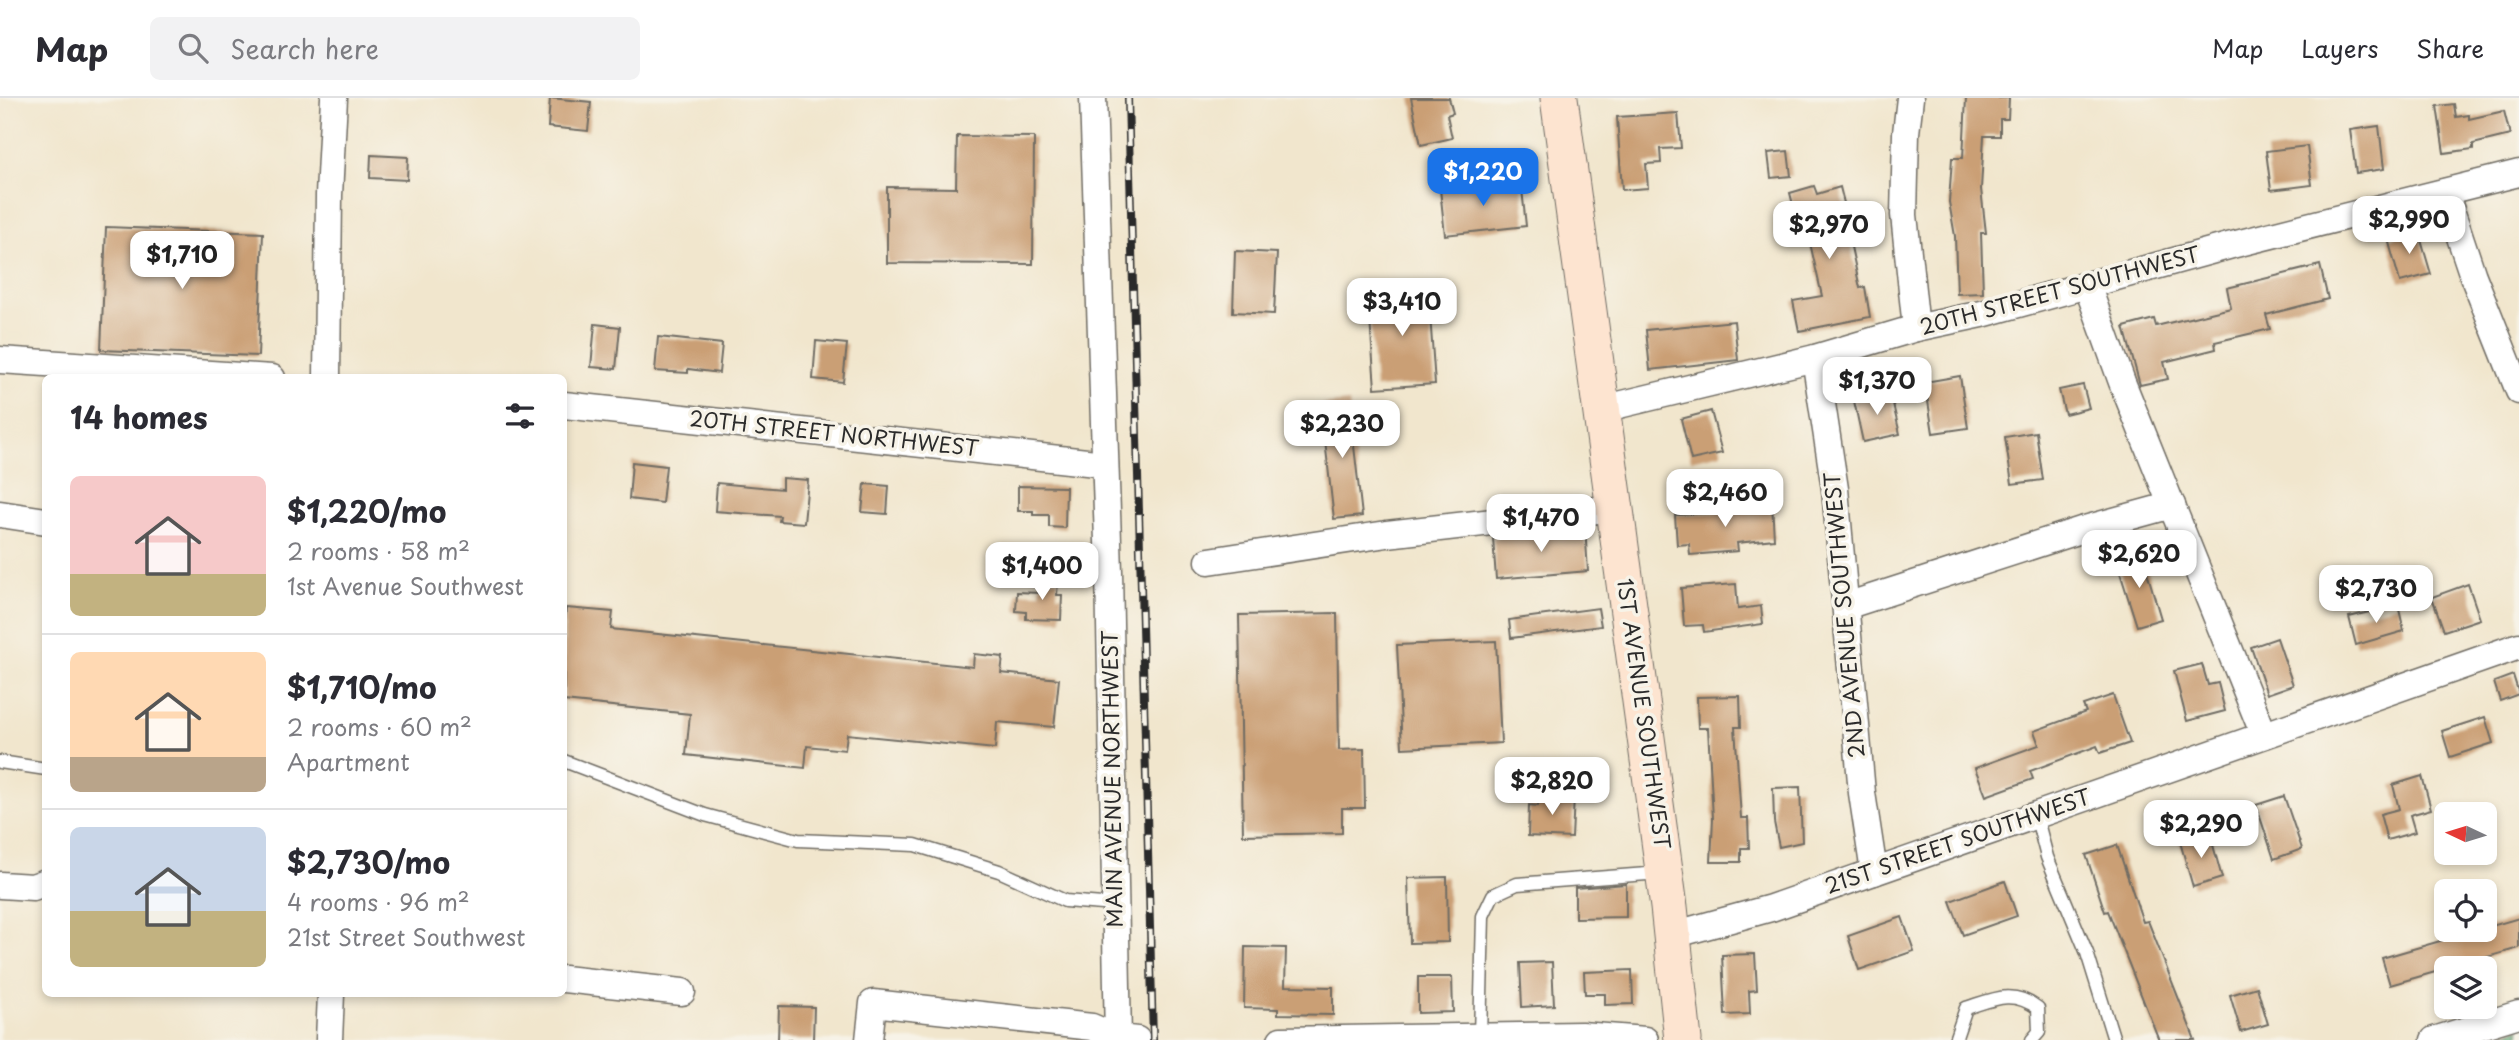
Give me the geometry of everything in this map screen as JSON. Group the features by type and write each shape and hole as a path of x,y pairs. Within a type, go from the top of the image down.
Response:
{"main road":[{"name":"1ST AVENUE SOUTHWEST","path":"1559,98 1673,935 1683,1040"}],"street":[{"path":"327,374 329,195 334,98"},
{"name":"MAIN AVENUE NORTHWEST","path":"1093,98 1115,905 1124,1039"},
{"path":"1910,98 1906,133 1904,215 1916,328"},
{"name":"20TH STREET SOUTHWEST","path":"1602,410 1815,358 1916,328 1982,314 2519,173"},
{"path":"2445,192 2473,276 2519,391"},
{"path":"2087,285 2122,382 2264,735"},
{"name":"2ND AVENUE SOUTHWEST","path":"1815,358 1835,489 1862,793 1874,872"},
{"path":"0,360 212,374"},
{"name":"20TH STREET NORTHWEST","path":"567,405 1105,464"},
{"path":"1846,606 2081,530 2172,505"},
{"path":"1209,561 1387,534 1615,508"},
{"path":"0,514 42,520"},
{"name":"21ST STREET SOUTHWEST","path":"1673,935 1771,908 2519,646"},
{"path":"0,885 33,887 42,884"},
{"path":"567,979 682,992"},
{"path":"329,1040 331,997"},
{"path":"869,1040 873,1003 1092,1027 1124,1039"},
{"path":"2434,1040 2519,1014"},
{"path":"1281,1040 1581,1035 1645,1040"}],"lane":[{"path":"0,762 42,768"},
{"path":"567,762 705,815 798,840 915,845 999,871 1065,901 1115,905"},
{"path":"2036,815 2047,857 2087,953 2114,1040"},
{"path":"1480,1038 1483,916 1493,895 1517,884 1664,872"},
{"path":"1955,1040 1966,1008 2000,997 2016,997 2038,1008 2039,1032 2032,1040"}],"green space":[{"path":"2519,1028 2519,1040 2478,1040"}],"building":[{"path":"550,98 591,102 588,131 548,127"},
{"path":"1411,98 1449,98 1453,113 1447,115 1452,138 1421,145"},
{"path":"1966,98 2009,98 2008,119 2000,119 2000,136 1984,136 1981,189 1986,233 1981,233 1983,293 1957,294 1955,236 1949,202 1952,158 1963,158"},
{"path":"2454,104 2456,117 2469,115 2469,119 2504,111 2510,135 2473,144 2473,149 2444,153 2437,106"},
{"path":"1678,113 1681,148 1660,149 1661,163 1646,164 1648,188 1622,190 1617,117"},
{"path":"2379,126 2384,169 2356,173 2350,130"},
{"path":"957,136 1034,137 1033,264 887,263 887,187 956,188"},
{"path":"2307,146 2312,185 2271,190 2266,151"},
{"path":"1788,151 1791,176 1771,178 1768,153"},
{"path":"371,155 408,157 407,180 370,178"},
{"path":"1521,180 1526,226 1445,235 1440,189"},
{"path":"1814,186 1817,194 1840,187 1860,288 1865,287 1870,317 1799,331 1793,301 1822,296 1808,234 1801,236 1790,193"},
{"path":"106,227 263,233 258,356 101,350"},
{"path":"2418,230 2431,274 2400,282 2388,239"},
{"path":"1235,251 1277,253 1274,314 1233,312"},
{"path":"2320,265 2328,299 2266,315 2270,329 2215,342 2216,349 2164,362 2168,379 2140,385 2124,327 2154,319 2156,326 2231,308 2227,288"},
{"path":"1428,287 1435,384 1375,388 1368,292"},
{"path":"1734,321 1738,360 1650,370 1646,330"},
{"path":"595,324 620,327 616,369 591,367"},
{"path":"658,337 722,344 719,373 688,369 688,373 655,371"},
{"path":"816,341 847,344 843,382 813,379"},
{"path":"1960,376 1968,428 1933,433 1925,382"},
{"path":"2083,385 2089,408 2065,414 2059,390"},
{"path":"1890,392 1900,434 1863,442 1854,401"},
{"path":"1349,402 1362,516 1334,519 1321,405"},
{"path":"1711,411 1722,453 1691,460 1681,419"},
{"path":"2036,432 2043,480 2012,484 2005,437"},
{"path":"632,462 666,466 662,503 629,499"},
{"path":"782,478 808,480 804,523 779,521 780,516 715,511 717,483 782,489"},
{"path":"865,484 889,486 887,514 862,512"},
{"path":"1018,486 1066,487 1065,528 1049,527 1049,515 1018,511"},
{"path":"1772,502 1774,539 1737,543 1738,551 1690,555 1689,544 1677,545 1675,515 1756,510 1755,503"},
{"path":"1585,527 1588,571 1496,579 1493,538"},
{"path":"2142,555 2161,619 2137,626 2117,563"},
{"path":"1041,579 1058,580 1057,595 1062,595 1061,620 1026,619 1026,612 1016,611 1017,592 1040,593"},
{"path":"1736,584 1738,609 1761,606 1763,624 1704,632 1703,625 1684,626 1681,588"},
{"path":"2468,584 2480,619 2444,631 2432,597"},
{"path":"2398,605 2404,631 2356,645 2349,617"},
{"path":"567,608 613,612 611,629 973,667 974,654 1003,657 1001,673 1059,679 1054,727 997,722 995,749 847,734 845,750 807,746 805,768 686,755 690,714 567,701"},
{"path":"1598,608 1601,626 1511,638 1509,620"},
{"path":"1337,613 1339,750 1364,749 1365,808 1342,808 1342,833 1243,835 1239,615"},
{"path":"2277,638 2293,685 2267,694 2251,647"},
{"path":"1496,641 1501,743 1402,748 1397,645"},
{"path":"2202,664 2208,685 2218,683 2225,711 2187,721 2174,671"},
{"path":"2513,675 2519,694 2500,701 2494,682"},
{"path":"2113,695 2130,743 2100,753 2097,746 2030,771 2033,779 1986,796 1975,768 2039,745 2034,731 2086,712 2083,705"},
{"path":"1740,696 1741,727 1735,727 1741,818 1748,818 1749,848 1741,848 1741,862 1711,862 1713,818 1708,728 1698,728 1697,697"},
{"path":"2485,717 2493,743 2450,757 2442,731"},
{"path":"2422,776 2431,809 2410,815 2415,832 2387,840 2380,814 2399,809 2393,785"},
{"path":"1800,787 1802,842 1779,847 1774,822 1773,788"},
{"path":"1539,795 1574,796 1572,838 1528,836 1529,805 1538,806"},
{"path":"2284,796 2302,849 2274,859 2256,805"},
{"path":"2210,834 2222,878 2193,887 2180,842"},
{"path":"2117,845 2143,922 2148,921 2195,1040 2159,1040 2108,911 2105,912 2086,855"},
{"path":"1447,877 1448,942 1410,943 1408,878"},
{"path":"2005,881 2017,916 1963,935 1950,901"},
{"path":"1626,884 1626,917 1575,918 1575,888"},
{"path":"1902,917 1914,951 1859,970 1848,936"},
{"path":"2519,918 2519,948 2491,956 2434,956 2434,972 2390,985 2382,958 2437,942 2497,942 2497,924"},
{"path":"1245,947 1286,948 1285,986 1333,987 1333,1015 1278,1014 1278,1009 1244,1008"},
{"path":"1755,954 1757,990 1749,991 1750,1014 1725,1015 1722,955"},
{"path":"1552,962 1554,1005 1522,1007 1520,963"},
{"path":"1632,970 1633,1004 1605,1005 1605,994 1585,994 1584,972"},
{"path":"1418,977 1452,977 1453,1012 1418,1013"},
{"path":"2257,987 2268,1024 2241,1032 2230,995"},
{"path":"779,1006 814,1007 813,1040 778,1040"}],"railway":[{"path":"1128,98 1153,1040"}]}
